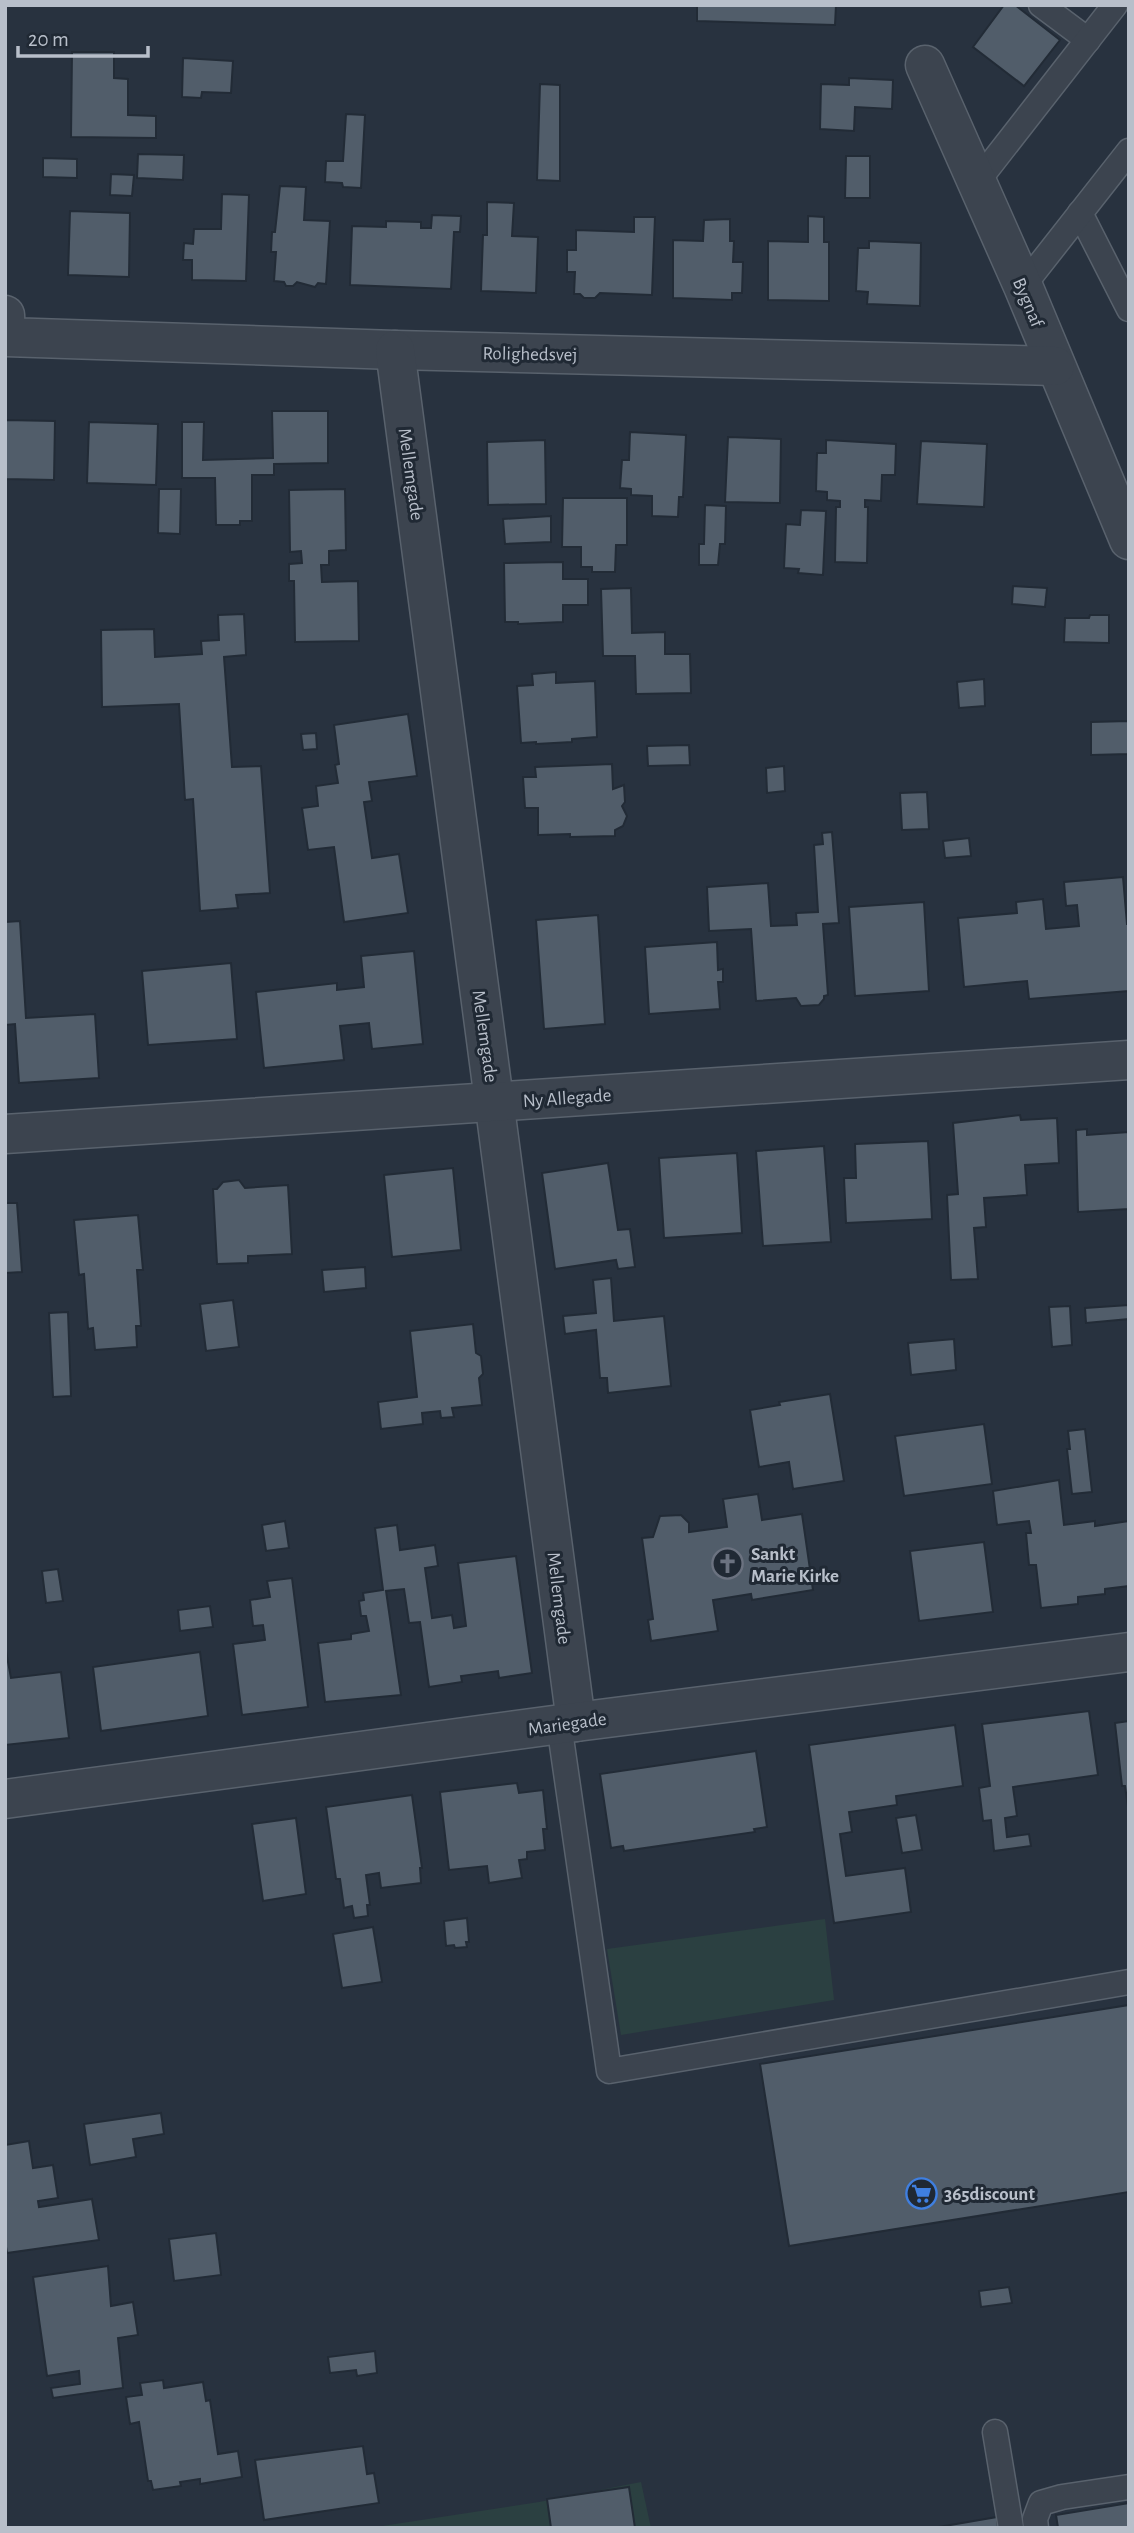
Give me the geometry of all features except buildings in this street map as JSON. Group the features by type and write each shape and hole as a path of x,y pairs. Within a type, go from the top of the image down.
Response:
{"street":[{"name":"Bygnaf","path":"925,65 1023,286 1129,540"},
{"name":"Rolighedsvej","path":"5,316 5,337 395,350 1055,366"},
{"name":"Mellemgade","path":"395,350 495,1102 568,1723"},
{"name":"Ny Allegade","path":"5,1134 1129,1059"},
{"name":"Mariegade","path":"5,1799 568,1723 1129,1652"}],"lane":[{"path":"1041,5 1088,40"},
{"path":"977,182 1115,5"},
{"path":"1023,286 1129,151"},
{"path":"1080,214 1129,309"},
{"name":"Mellemgade","path":"568,1723 609,2071 1129,1982"},
{"path":"995,2431 1011,2528"},
{"path":"1036,2528 1035,2519 1041,2503 1062,2497 1129,2487"}],"green space":[{"path":"825,1919 834,2000 621,2035 607,1949"},
{"path":"641,2482 651,2528 369,2528 539,2502"}],"place":[{"name":"Sankt Marie Kirke","path":"728,1564"},
{"name":"365discount","path":"921,2193"}]}
